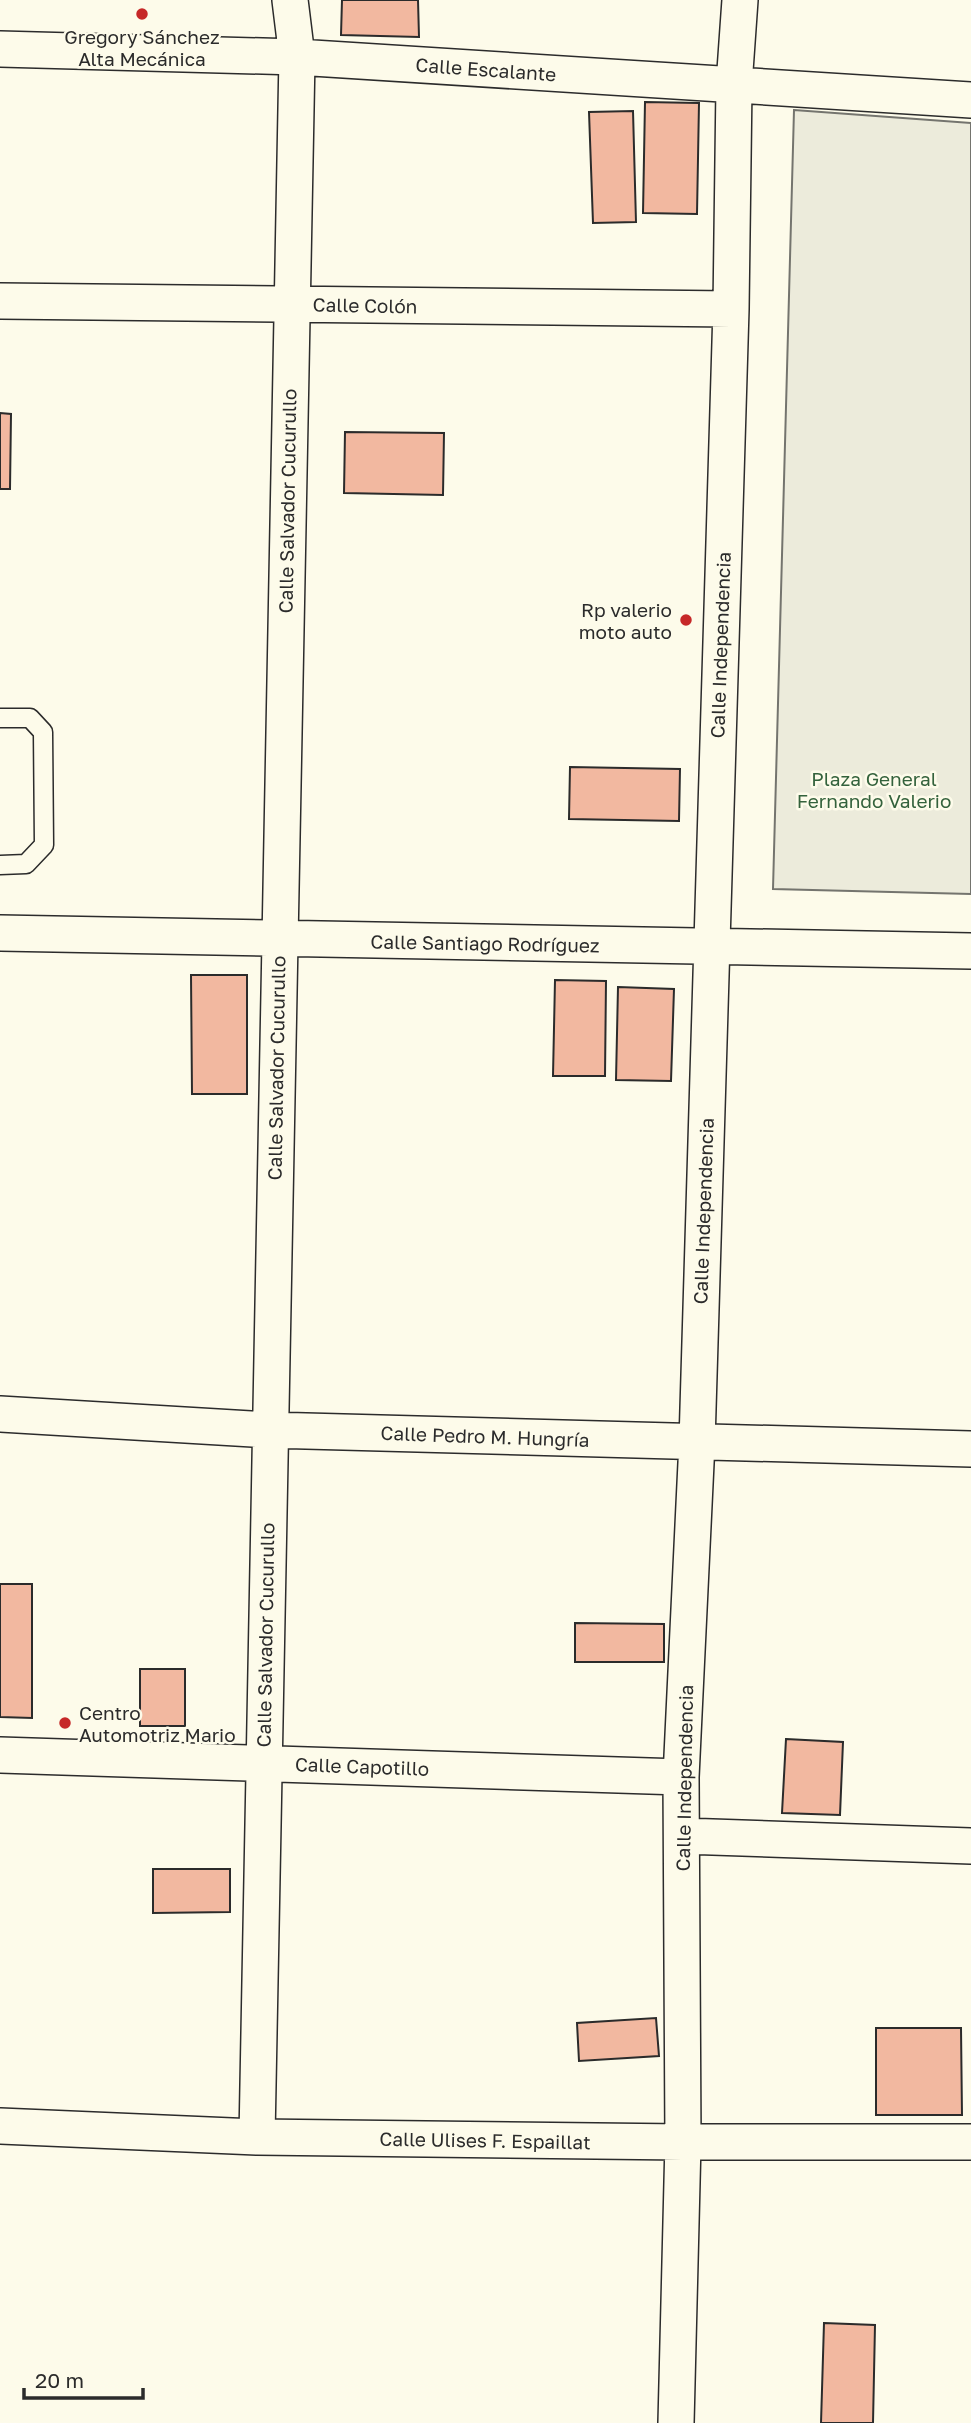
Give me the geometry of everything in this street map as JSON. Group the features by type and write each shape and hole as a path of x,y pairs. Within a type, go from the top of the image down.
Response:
{"street":[{"name":"Calle Salvador Cucurullo","path":"257,2137 262,1762 297,57 290,0"},
{"name":"Calle Independencia","path":"676,2423 683,2142 681,1777 697,1442 731,309 734,85 740,0"},
{"name":"Calle Escalante","path":"0,49 297,57 971,100"},
{"name":"Calle Colón","path":"0,301 731,309"},
{"name":"Calle Santiago Rodríguez","path":"0,933 971,951"},
{"name":"Calle Pedro M. Hungría","path":"0,1414 269,1430 971,1449"},
{"name":"Calle Capotillo","path":"0,1755 681,1777"},
{"path":"683,1836 971,1846"},
{"name":"Calle Ulises F. Espaillat","path":"0,2126 257,2137 971,2142"}],"lane":[{"path":"0,718 30,718 43,733 44,845 26,864 0,865"}],"green space":[{"name":"Plaza General Fernando Valerio","path":"794,110 971,123 971,894 773,889"}],"building":[{"path":"342,0 418,0 419,37 341,35"},
{"path":"645,102 699,103 697,214 643,213"},
{"path":"633,111 636,222 593,223 589,112"},
{"path":"0,413 11,414 10,489 0,489"},
{"path":"345,432 444,433 443,495 344,493"},
{"path":"570,767 680,769 679,821 569,819"},
{"path":"191,975 247,975 247,1094 192,1094"},
{"path":"555,980 606,981 605,1076 553,1076"},
{"path":"618,987 674,989 671,1081 616,1080"},
{"path":"0,1584 32,1584 32,1718 0,1717"},
{"path":"575,1623 664,1624 664,1662 575,1662"},
{"path":"140,1669 185,1669 185,1726 140,1726"},
{"path":"786,1739 843,1742 840,1815 782,1813"},
{"path":"153,1869 230,1869 230,1912 153,1913"},
{"path":"656,2018 659,2056 579,2061 577,2023"},
{"path":"876,2028 961,2028 962,2115 876,2115"},
{"path":"824,2323 875,2325 873,2423 821,2423"}],"place":[{"name":"Gregory Sánchez Alta Mecánica","path":"142,14"},
{"name":"Rp valerio moto auto","path":"686,620"},
{"name":"Centro Automotriz Mario","path":"65,1723"}]}
